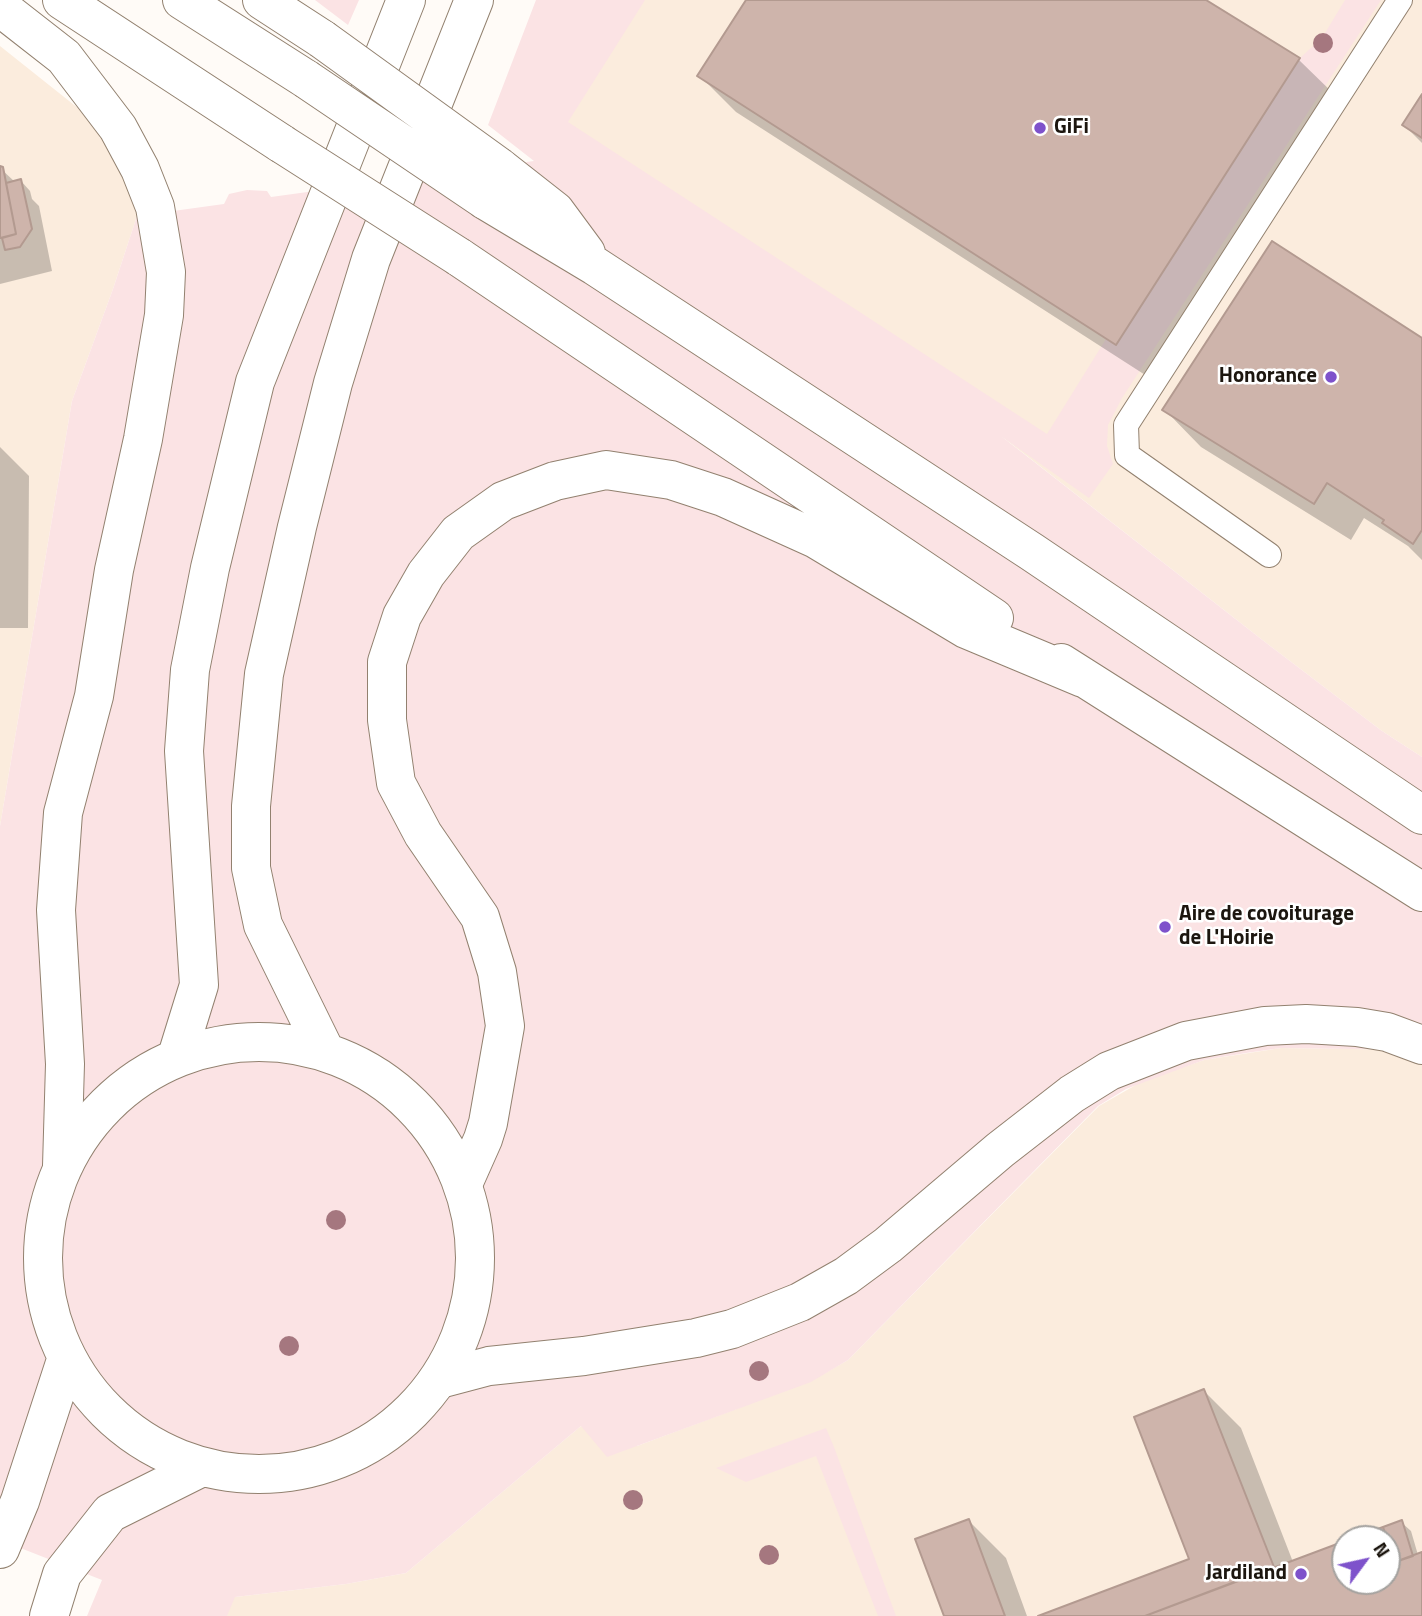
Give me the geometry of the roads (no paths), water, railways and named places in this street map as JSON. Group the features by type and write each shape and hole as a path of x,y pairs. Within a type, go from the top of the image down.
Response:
{"main road":[{"path":"62,0 459,257 1083,678 1422,892"},
{"path":"182,0 306,79 492,183 555,211 596,266 1032,552 1422,815"},
{"path":"262,0 322,39 492,183"},
{"path":"177,1056 199,985 184,751 190,670 210,568 255,382 406,0"},
{"path":"325,1051 263,925 251,868 251,806 264,674 333,383 371,259 474,0"},
{"path":"0,7 64,57 118,128 140,169 155,207 166,272 164,315 145,426 114,570 94,696 63,813 56,910 65,1064 62,1166 44,1229 46,1295 66,1357 101,1406 147,1444 202,1467 270,1475 336,1462 394,1428 440,1379 463,1332 475,1282 474,1230 463,1184 431,1126 384,1080 325,1051 251,1040 177,1056 130,1083 90,1120 62,1166"},
{"path":"463,1184 488,1123 505,1026 497,972 480,917 423,834 396,783 387,720 387,662 402,616 426,574 458,533 503,501 555,481 606,471 671,480 723,498 816,539 966,629 1083,678"},
{"path":"440,1379 489,1366 584,1356 696,1338 732,1329 800,1302 846,1276 888,1245 1000,1150 1072,1094 1109,1070 1186,1041 1265,1026 1306,1024 1387,1032 1422,1045"},
{"path":"0,1549 20,1501 66,1357"},
{"path":"49,1616 62,1574 110,1513 202,1467"}],"lane":[{"path":"1269,555 1127,455 1126,425 1400,0"}],"place":[{"name":"GiFi","path":"1040,128"},
{"name":"Honorance","path":"1331,377"},
{"name":"Aire de covoiturage de L'Hoirie","path":"1165,927"},
{"name":"Jardiland","path":"1301,1574"}]}
